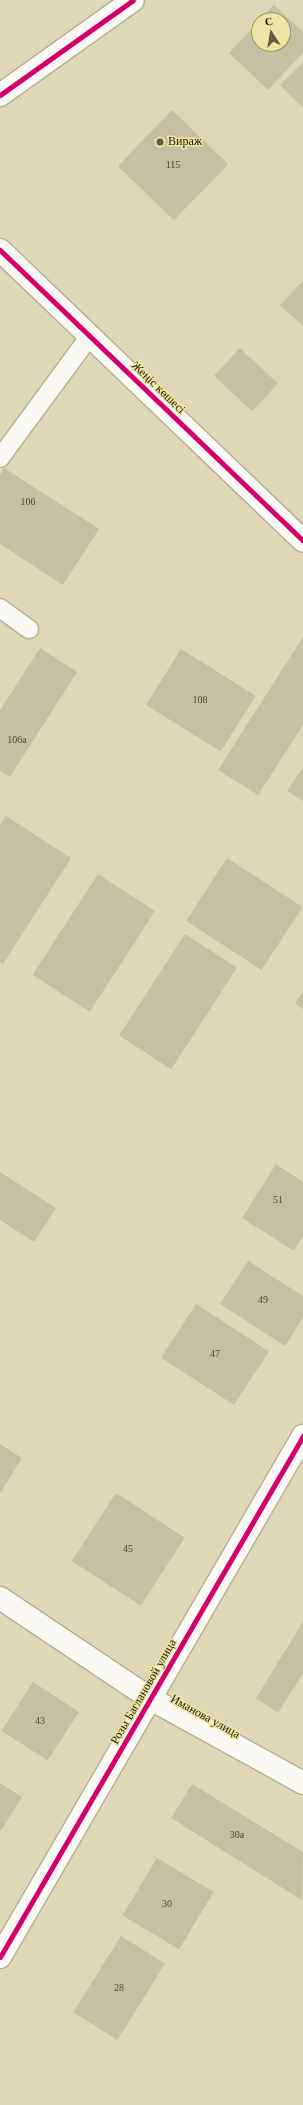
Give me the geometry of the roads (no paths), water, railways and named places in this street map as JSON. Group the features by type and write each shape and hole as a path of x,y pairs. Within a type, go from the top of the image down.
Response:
{"street":[{"path":"0,95 133,0"},
{"name":"Жеңіс көшесі","path":"0,250 303,541"},
{"name":"Розы Баглановой улица","path":"0,1957 303,1436"},
{"name":"Иманова улица","path":"0,1598 151,1699 303,1783"}],"lane":[{"path":"0,458 90,336"},
{"path":"0,608 29,629"}],"place":[{"name":"Вираж","path":"160,142"}]}
